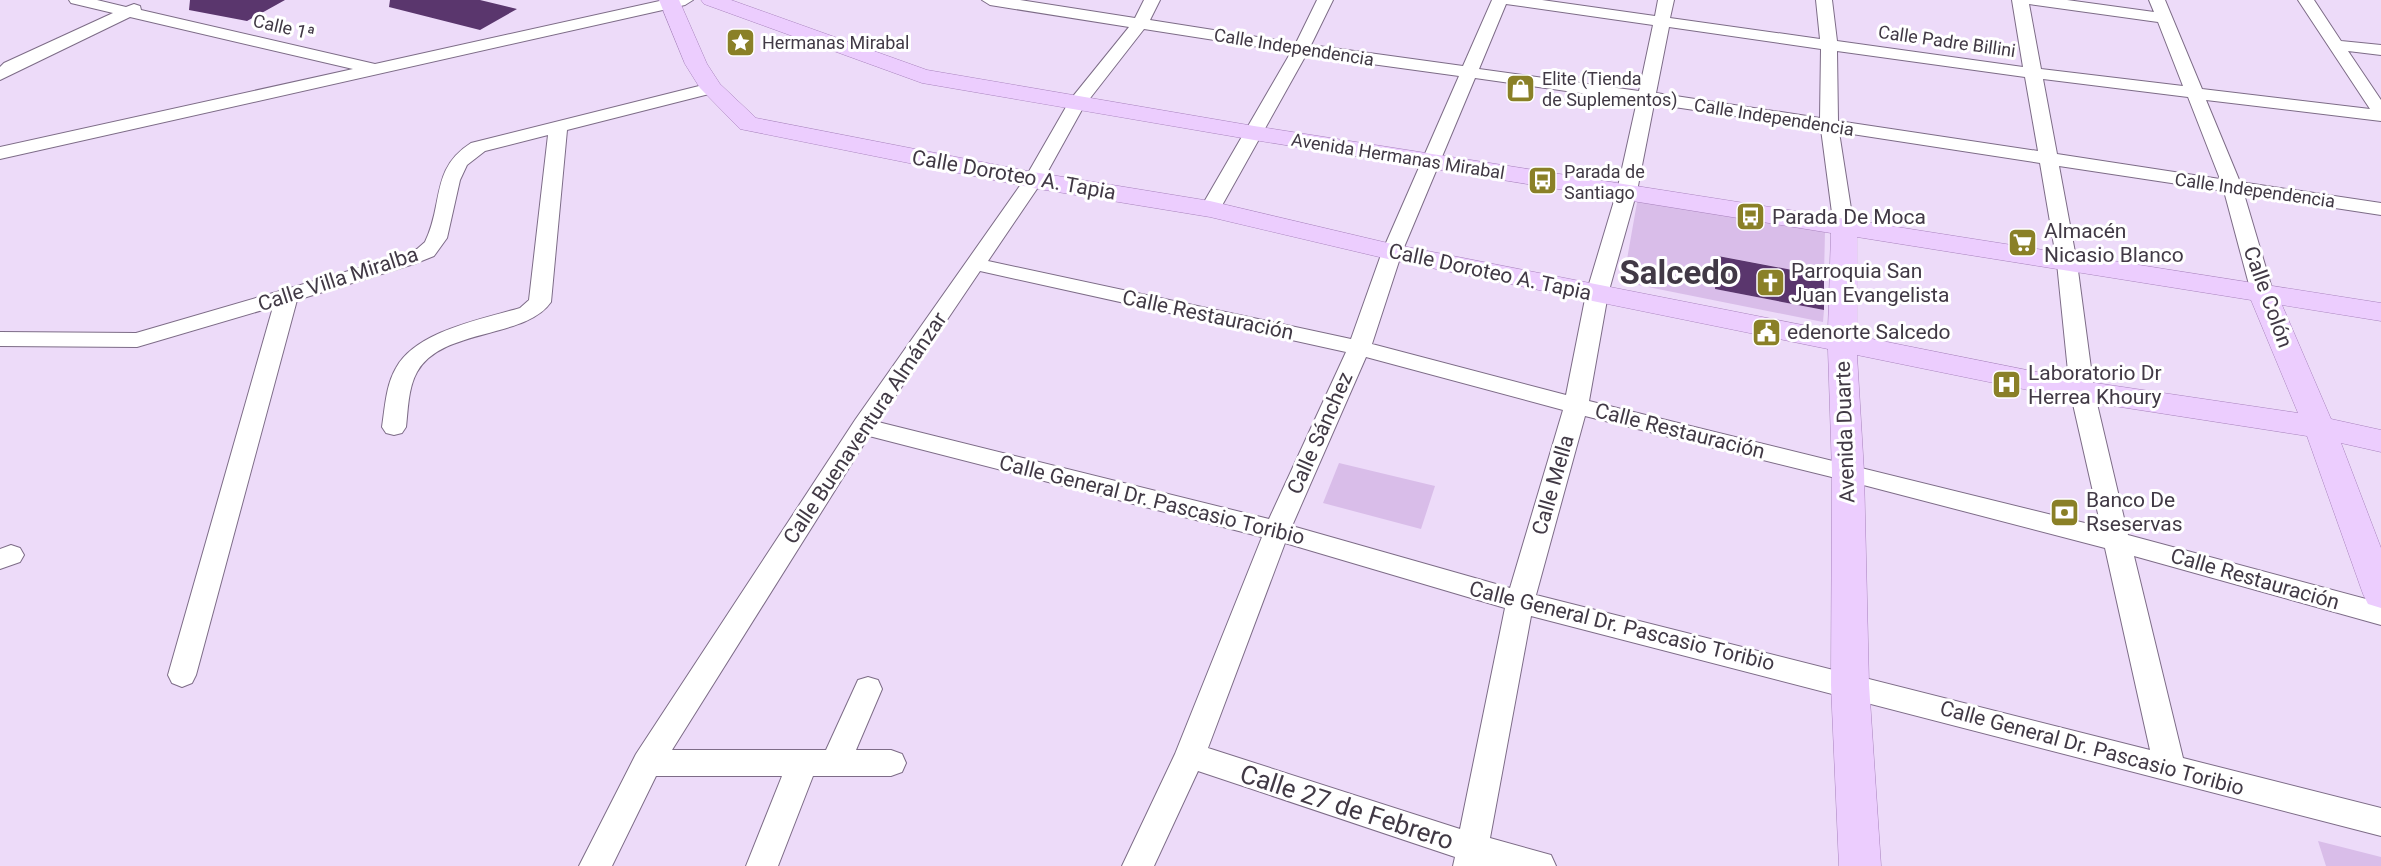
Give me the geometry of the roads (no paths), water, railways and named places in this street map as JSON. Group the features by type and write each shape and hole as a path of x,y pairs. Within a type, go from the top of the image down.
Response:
{"main road":[{"name":"Avenida Hermanas Mirabal","path":"711,0 922,76 1254,134 1627,191 1844,228 2381,312"},
{"name":"Calle Doroteo A. Tapia","path":"675,1 696,64 711,88 747,124 1034,180 1210,209 1392,252 2082,391 2319,428 2381,441"},
{"name":"Avenida Duarte","path":"1844,228 1842,344 1848,472 1850,685 1860,866"},
{"name":"Calle Colón","path":"2262,292 2319,428 2381,594"}],"street":[{"name":"Calle 1ª","path":"77,0 376,69"},
{"path":"3,69 152,0"},
{"name":"Calle Independencia","path":"990,0 1301,49 1645,97 2381,209"},
{"name":"Calle Buenaventura Almánzar","path":"595,866 647,764 863,426 1034,180 1076,104 1141,22 1152,0"},
{"path":"1210,209 1301,49 1325,0"},
{"name":"Calle Sánchez","path":"1138,866 1190,755 1276,531 1359,348 1392,252 1500,0"},
{"name":"Calle Padre Billini","path":"1508,0 2032,73 2381,115"},
{"name":"Calle Mella","path":"1471,857 1520,602 1576,406 1597,294 1627,191 1666,0"},
{"name":"Avenida Duarte","path":"1824,0 1829,45 1829,125 1844,228"},
{"path":"2020,0 2067,263 2082,391 2170,769"},
{"path":"2032,0 2166,18"},
{"name":"Calle Colón","path":"2157,0 2233,188 2262,292"},
{"path":"2306,0 2381,115"},
{"path":"0,153 675,1"},
{"path":"2336,45 2381,50"},
{"name":"Calle Villa Miralba","path":"0,341 137,340 407,260 430,249 438,238 453,168 460,158 478,147 711,88"},
{"path":"394,427 405,374 415,356 433,344 528,313 540,302 543,295 558,127"},
{"name":"Calle Restauración","path":"975,264 1359,348 1576,406 1848,472 2116,541 2381,614"},
{"path":"182,675 287,296"},
{"name":"Calle General Dr. Pascasio Toribio","path":"863,426 1276,531 1520,602 2381,822"},
{"path":"835,764 868,689"},
{"name":"Calle 27 de Febrero","path":"1190,755 1471,857 1540,866"},
{"path":"647,764 891,764"},
{"path":"762,866 804,764"}],"place":[{"name":"Hermanas Mirabal","path":"741,42"},
{"name":"Elite (Tienda de Suplementos)","path":"1521,88"},
{"name":"Parada de Santiago","path":"1543,181"},
{"name":"Parada De Moca","path":"1751,217"},
{"name":"Almacén Nicasio Blanco","path":"2023,243"},
{"name":"Parroquia San Juan Evangelista","path":"1770,283"},
{"name":"edenorte Salcedo","path":"1766,332"},
{"name":"Laboratorio Dr Herrea Khoury","path":"2007,385"},
{"name":"Banco De Rseservas","path":"2065,512"}],"district":[{"name":"Salcedo","path":"1679,272"}]}
